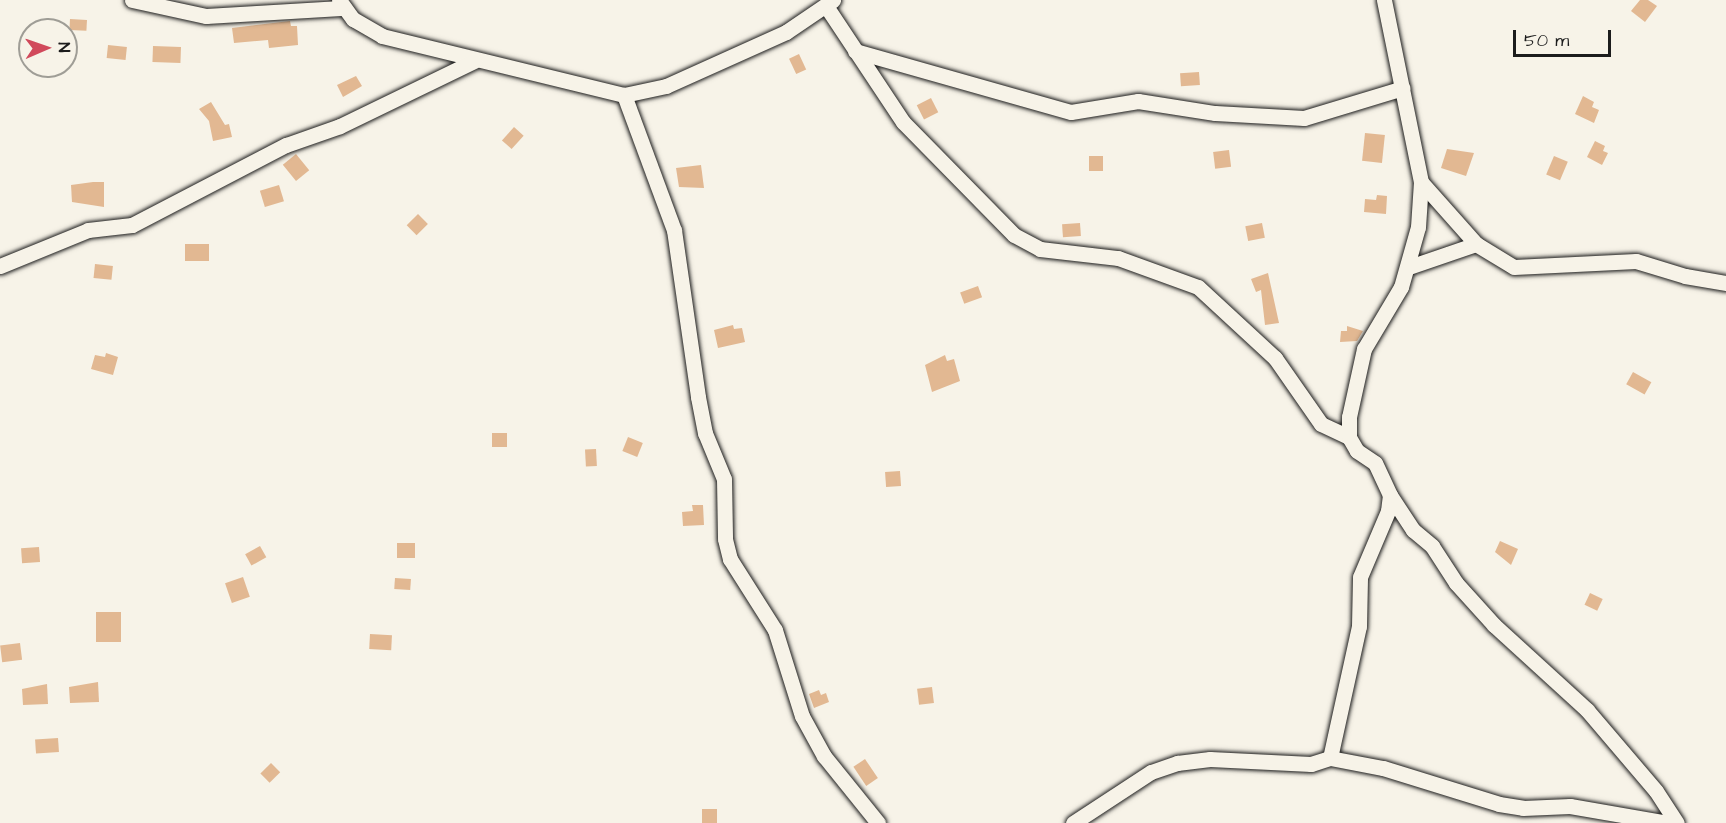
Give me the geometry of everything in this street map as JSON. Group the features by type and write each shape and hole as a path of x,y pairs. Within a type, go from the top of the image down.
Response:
{"street":[{"path":"132,0 206,16 340,4 365,29 382,36 474,61 624,95 675,82 786,32 830,3 855,51 903,122 1025,244 1055,252 1118,258 1198,287 1275,358 1321,424 1349,437"},
{"path":"1384,0 1421,182 1418,227 1409,267 1364,349 1349,417 1349,437 1357,451 1375,463 1390,495 1461,589 1587,710 1656,791 1677,823"},
{"path":"855,51 1071,112 1087,112 1128,101 1304,118 1403,88"},
{"path":"0,266 88,230 132,225 286,145 339,126 474,61"},
{"path":"624,95 674,230 699,406 724,479 725,539 730,559 775,630 802,716 824,756 878,823"},
{"path":"1421,182 1476,244 1501,262 1520,268 1636,261 1685,276 1726,283"},
{"path":"1409,267 1476,244"},
{"path":"1330,758 1359,626 1360,577 1388,511 1390,495"},
{"path":"1073,823 1151,772 1176,763 1210,759 1311,764 1330,758 1383,768 1499,804 1581,807 1668,823"}],"building":[{"path":"1640,0 1648,0 1657,6 1645,22 1631,11"},
{"path":"78,19 87,20 86,31 78,30"},
{"path":"290,21 291,26 297,26 298,45 269,48 268,40 234,43 232,28"},
{"path":"108,45 127,47 126,60 107,58"},
{"path":"153,46 181,47 180,63 152,62"},
{"path":"799,54 806,69 796,74 789,59"},
{"path":"1199,72 1200,85 1181,86 1180,73"},
{"path":"356,76 362,86 343,97 337,85"},
{"path":"1583,96 1594,102 1592,107 1599,110 1594,123 1575,114"},
{"path":"931,98 938,112 924,120 917,105"},
{"path":"211,102 225,125 229,124 232,137 213,141 209,121 199,109"},
{"path":"514,127 524,136 512,149 502,140"},
{"path":"1365,133 1385,135 1382,163 1362,161"},
{"path":"1595,141 1605,146 1603,151 1608,153 1602,165 1587,157"},
{"path":"1447,149 1474,153 1466,176 1441,168"},
{"path":"1229,150 1231,167 1215,169 1213,152"},
{"path":"296,154 309,170 296,181 283,165"},
{"path":"1089,156 1103,156 1103,171 1089,171"},
{"path":"1554,156 1568,162 1560,180 1546,174"},
{"path":"701,165 704,188 679,187 676,168"},
{"path":"104,182 104,207 72,202 71,185"},
{"path":"279,185 284,201 265,207 260,191"},
{"path":"1377,195 1387,196 1386,214 1364,212 1365,199 1376,200"},
{"path":"418,214 428,224 417,235 407,225"},
{"path":"1080,223 1081,236 1063,237 1062,224"},
{"path":"1262,223 1265,238 1248,241 1245,226"},
{"path":"185,244 209,244 209,261 185,261"},
{"path":"95,264 113,266 111,280 94,278"},
{"path":"1268,273 1279,323 1265,325 1261,290 1256,292 1251,279"},
{"path":"978,286 982,297 964,304 960,292"},
{"path":"733,325 734,329 742,328 745,342 718,348 714,330"},
{"path":"1347,326 1363,331 1357,341 1340,342 1341,331 1347,331"},
{"path":"106,353 118,357 113,375 91,369 95,355 105,357"},
{"path":"945,355 947,361 954,359 960,381 932,392 925,365"},
{"path":"1633,372 1651,382 1645,394 1626,384"},
{"path":"492,433 507,433 507,447 492,447"},
{"path":"628,437 643,443 637,457 622,451"},
{"path":"596,449 597,466 586,467 585,450"},
{"path":"900,471 901,486 886,487 885,472"},
{"path":"692,505 703,505 704,525 683,526 682,512 693,511"},
{"path":"1500,541 1518,549 1511,565 1495,552"},
{"path":"397,543 415,543 415,558 397,558"},
{"path":"260,546 266,557 251,566 245,554"},
{"path":"39,547 40,562 22,563 21,548"},
{"path":"243,577 250,597 232,603 225,583"},
{"path":"395,578 411,579 410,590 394,589"},
{"path":"1590,593 1603,599 1597,611 1585,605"},
{"path":"96,612 121,612 121,642 96,642"},
{"path":"370,634 392,635 391,650 369,649"},
{"path":"20,643 22,660 2,662 0,645"},
{"path":"98,682 99,702 70,703 69,687"},
{"path":"47,684 48,704 23,705 22,689"},
{"path":"932,687 934,703 919,705 917,689"},
{"path":"819,690 821,695 826,693 829,702 814,708 809,694"},
{"path":"58,738 59,752 36,754 35,740"},
{"path":"865,759 878,778 866,786 853,767"},
{"path":"271,763 280,772 270,783 260,774"},
{"path":"702,809 717,809 717,823 702,823"}]}
